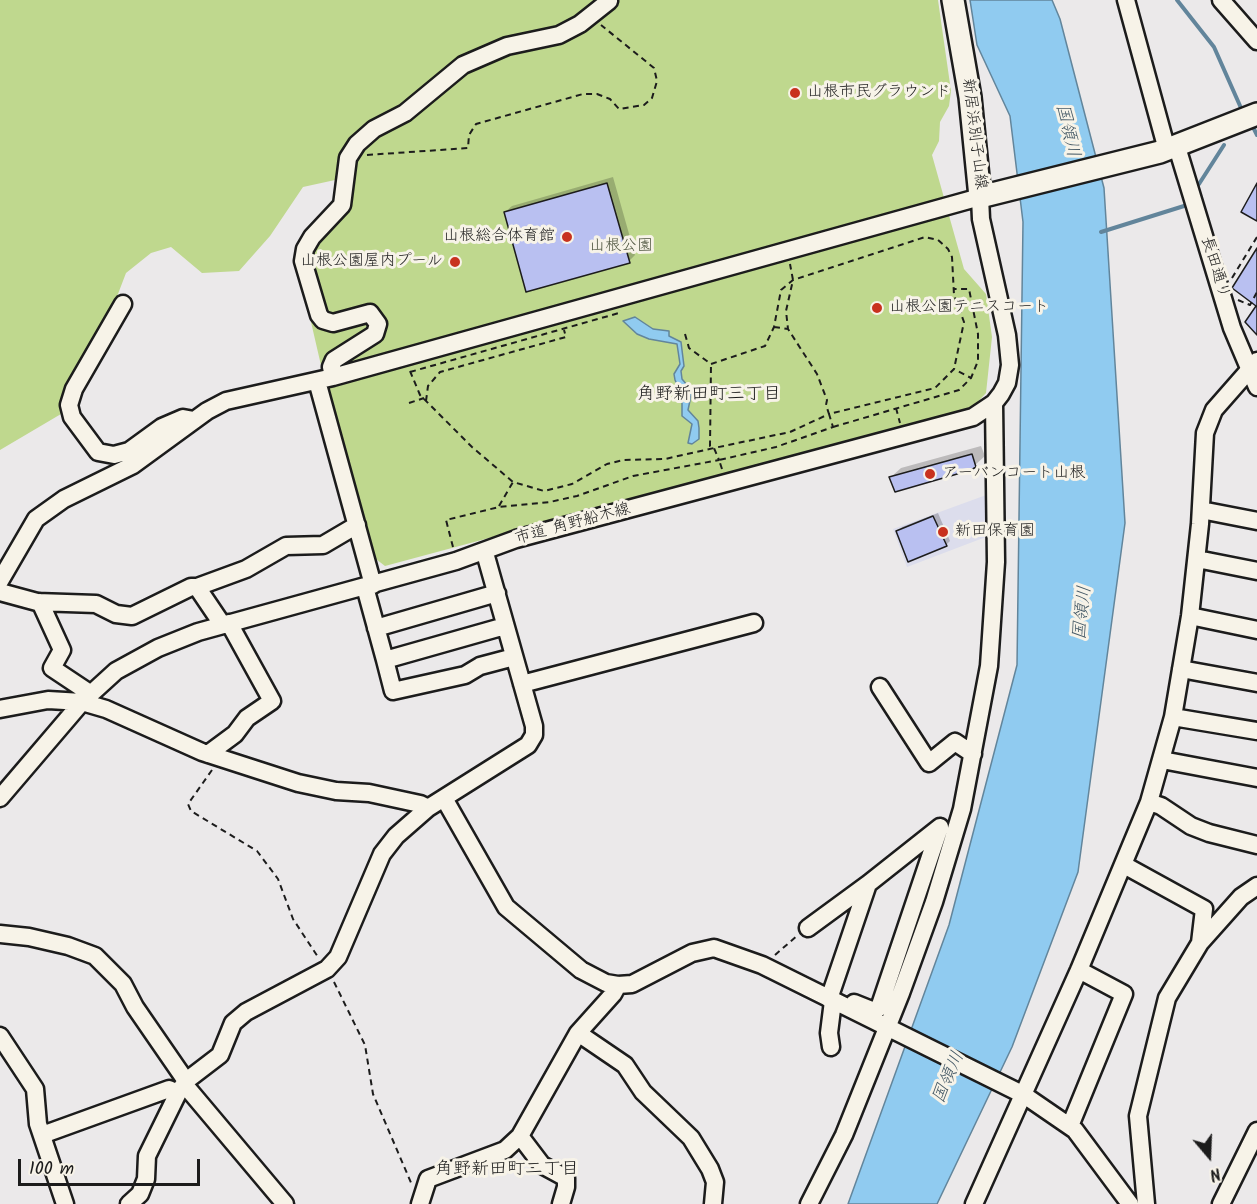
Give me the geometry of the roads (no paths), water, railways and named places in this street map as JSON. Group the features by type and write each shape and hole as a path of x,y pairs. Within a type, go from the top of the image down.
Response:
{"main road":[{"name":"新居浜別子山線","path":"953,0 970,97 980,197 1168,150 1257,114"}],"street":[{"name":"長田通り","path":"1126,0 1168,150 1222,294 1252,365 1257,387"},
{"path":"1221,0 1254,30"},
{"path":"514,657 480,666 465,675 393,691 376,628 357,525 325,379 334,360 375,334 378,324 370,313 333,323 323,320 318,315 303,261 304,249 342,205 348,161 357,144 374,129 405,113 463,65 507,46 559,35 609,1"},
{"path":"0,582 36,519 64,499 133,465 195,420 226,401 325,379 408,364 616,299 980,197 981,219 1007,335 1010,366 1007,383 994,403 996,562 989,666 962,810 891,1031 844,1135 809,1204"},
{"path":"123,304 74,389 69,405 72,417 98,452 114,455 129,451 162,427 183,418 195,420"},
{"path":"974,1204 1021,1094 1079,970 1149,802 1173,717 1190,616 1201,510 1204,433 1214,410 1252,365"},
{"name":"市道 角野船木線","path":"0,798 86,698 116,671 158,648 226,623 485,553 516,539 973,417 994,403"},
{"path":"1201,510 1257,521"},
{"path":"0,592 40,602 96,604 116,614 132,616 191,587 197,587 246,569 286,546 323,545 357,525"},
{"path":"129,1204 140,1194 146,1179 147,1156 183,1086 220,1055 233,1023 246,1012 321,974 333,963 369,889 382,854 396,836 428,808 445,800 528,745 534,735 534,726 485,553"},
{"path":"1197,560 1257,571"},
{"path":"197,587 226,623 272,701 247,718 235,734 208,754"},
{"path":"376,628 497,593"},
{"path":"40,602 62,650 52,668 86,698 106,709 208,754 298,783 336,791 369,793 420,804 428,808"},
{"path":"1190,616 1257,630"},
{"path":"522,684 754,623"},
{"path":"385,660 505,626"},
{"path":"1181,669 1257,683"},
{"path":"880,687 929,763 955,742 973,754"},
{"path":"0,709 48,700 86,698"},
{"path":"1173,717 1257,731"},
{"path":"1162,760 1257,778"},
{"path":"445,800 506,907 581,970 606,982 618,985 632,984 692,953 714,948 765,967 1021,1094 1070,1126 1130,1204"},
{"path":"1149,802 1161,806 1191,826 1257,845"},
{"path":"808,928 962,810"},
{"path":"831,998 874,1011 879,1008 940,827"},
{"path":"1124,865 1204,909 1200,943"},
{"path":"831,1047 831,998 868,884"},
{"path":"1146,1204 1138,1116 1167,998 1200,943 1241,897 1257,886"},
{"path":"0,934 29,937 68,946 94,956 123,984 183,1086 285,1204"},
{"path":"1070,1126 1124,994 1079,970"},
{"path":"420,1204 428,1179 505,1150 520,1136 578,1033 613,994 618,985"},
{"path":"578,1033 625,1065 643,1092 692,1138 715,1182 713,1204"},
{"path":"0,1036 35,1089 35,1108 42,1136 65,1204"},
{"path":"42,1136 169,1089 183,1086"},
{"path":"1221,1204 1257,1131"},
{"path":"520,1136 542,1165 566,1178 561,1204"}],"water":[{"name":"国領川","path":"970,0 1052,0 1060,19 1104,188 1125,523 1078,872 1012,1047 937,1204 848,1204 949,925 1017,665 1023,222 1010,116 977,45"},
{"path":"635,317 653,329 669,331 669,336 681,342 684,366 681,371 682,379 692,391 688,410 698,421 699,428 699,439 692,444 688,443 692,424 682,416 682,395 674,374 680,364 677,344 649,339 637,334 623,321"}],"waterway":[{"path":"1177,0 1214,47 1241,108"},
{"path":"1253,127 1257,135"},
{"path":"1199,184 1224,145"},
{"path":"1101,232 1184,206"}],"place":[{"name":"山根市民グラウンド","path":"795,93"},
{"name":"山根総合体育館","path":"567,237"},
{"name":"山根公園屋内プール","path":"455,262"},
{"name":"山根公園テニスコート","path":"877,308"},
{"name":"アーバンコート山根","path":"930,474"},
{"name":"新田保育園","path":"943,532"}],"district":[{"name":"角野新田町三丁目","path":"709,396"},
{"name":"角野新田町二丁目","path":"507,1171"}],"park label":[{"name":"山根公園","path":"621,247"}]}
